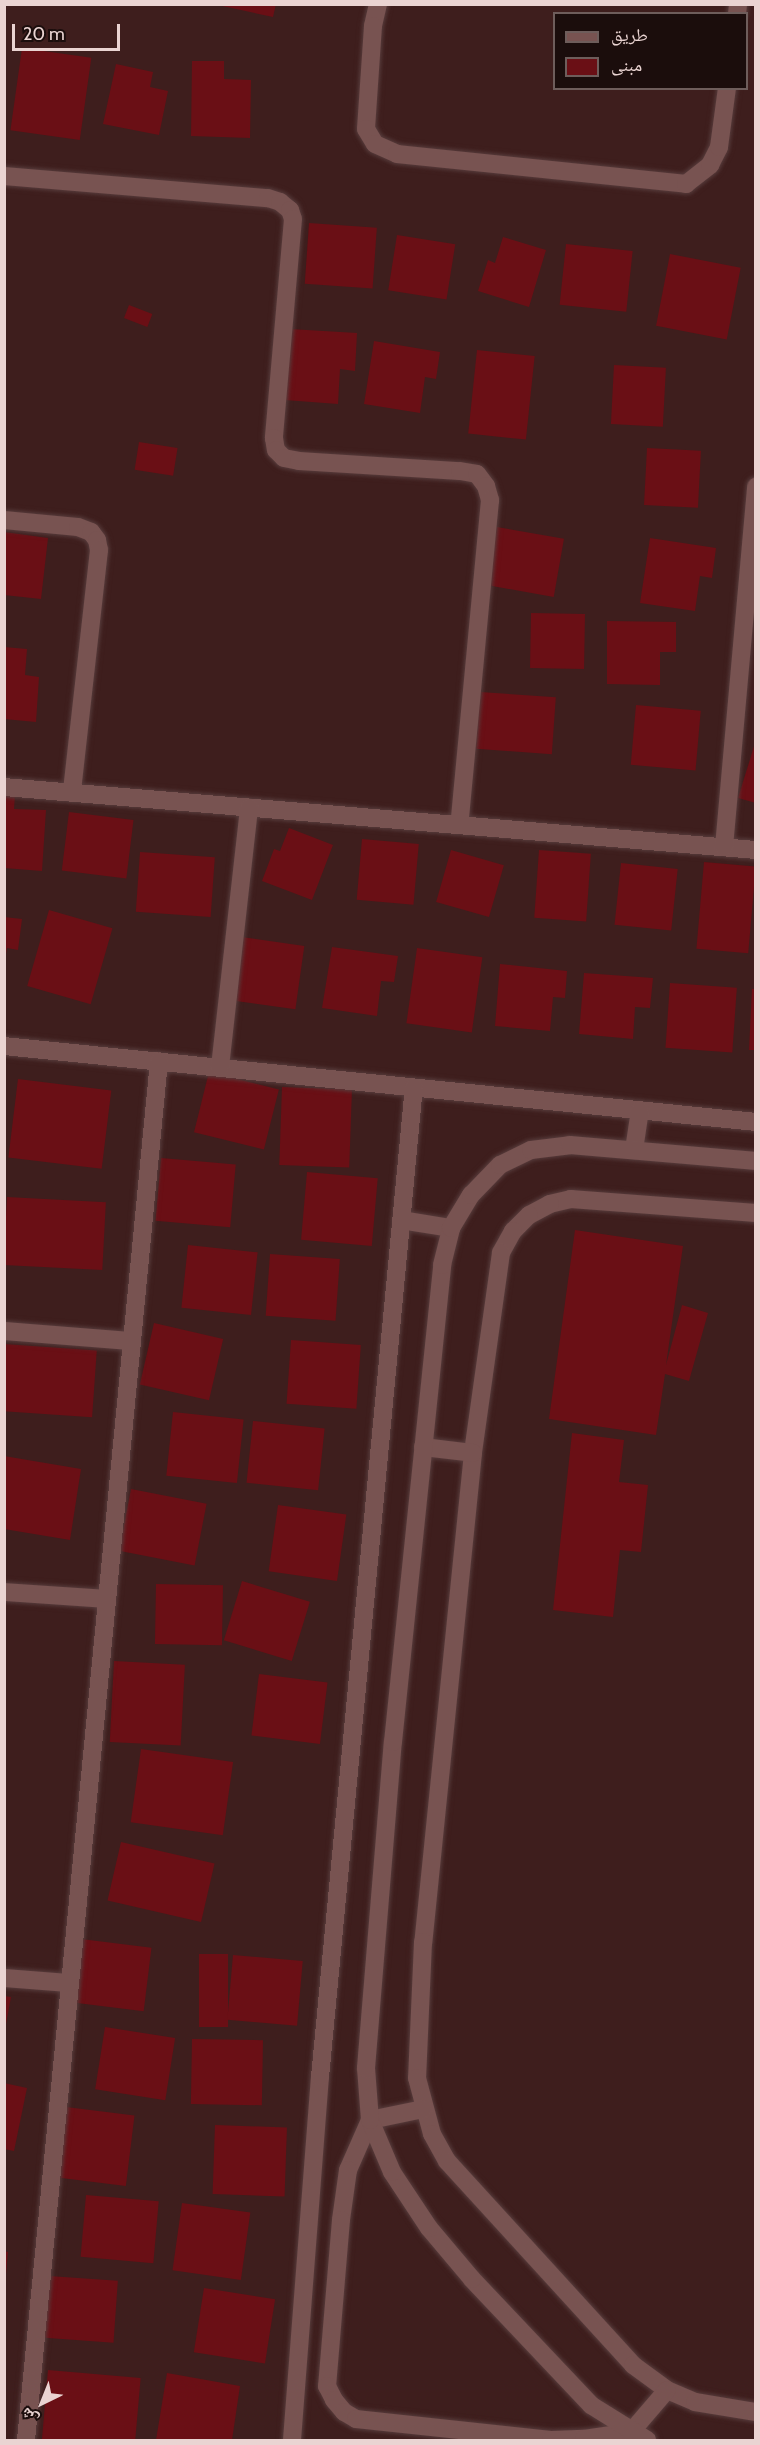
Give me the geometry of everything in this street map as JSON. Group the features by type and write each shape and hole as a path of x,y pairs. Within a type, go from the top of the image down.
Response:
{"street":[{"path":"378,4 373,26 366,129 375,144 397,154 686,184 710,165 719,147 727,90"},
{"path":"4,176 268,198 280,202 290,210 293,219 274,438 276,450 284,458 299,460 460,471 477,474 486,486 490,500 459,825"},
{"path":"724,847 756,486"},
{"path":"4,520 78,527 91,532 97,540 99,550 72,792"},
{"path":"4,787 756,850"},
{"path":"220,1067 249,808"},
{"path":"4,1046 756,1122"},
{"path":"26,2440 159,1060"},
{"path":"292,2440 321,2065 414,1087"},
{"path":"634,1150 640,1110"},
{"path":"639,2436 591,2404 472,2279 429,2228 392,2172 370,2120 367,2057 393,1742 442,1264 451,1228 471,1195 500,1165 531,1150 570,1145 756,1161"},
{"path":"756,1213 571,1199 550,1204 529,1215 513,1231 501,1253 473,1453 423,1942 417,2078 423,2109 432,2134 447,2161 633,2365 667,2390 695,2402 756,2412"},
{"path":"401,1220 451,1228"},
{"path":"4,1331 131,1341"},
{"path":"423,1447 473,1453"},
{"path":"4,1592 106,1599"},
{"path":"4,1978 69,1983"},
{"path":"370,2120 423,2109"},
{"path":"370,2120 348,2170 341,2220 327,2386 334,2400 344,2412 356,2419 528,2437 584,2439 639,2436"},
{"path":"639,2436 667,2390"}],"building":[{"path":"213,4 276,4 273,17"},
{"path":"22,48 91,58 80,140 10,130"},
{"path":"192,61 224,61 224,79 251,80 250,138 191,136"},
{"path":"116,64 153,72 150,87 168,91 159,135 103,124"},
{"path":"309,223 377,228 373,289 305,284"},
{"path":"397,235 455,244 447,300 388,290"},
{"path":"503,237 546,250 529,307 478,291 488,260 495,263"},
{"path":"566,244 633,251 626,312 560,305"},
{"path":"670,254 741,268 727,339 656,326"},
{"path":"129,305 152,314 147,327 124,318"},
{"path":"290,329 357,333 355,371 340,369 338,404 285,400"},
{"path":"374,341 440,352 436,379 425,377 420,413 364,404"},
{"path":"477,350 535,356 526,440 468,434"},
{"path":"614,365 666,368 663,427 611,424"},
{"path":"139,442 178,448 173,476 135,470"},
{"path":"647,448 701,451 698,508 644,505"},
{"path":"497,527 564,539 554,597 487,585"},
{"path":"4,532 48,538 41,599 4,595"},
{"path":"650,538 716,548 712,578 700,576 695,611 640,603"},
{"path":"531,613 585,614 584,669 530,668"},
{"path":"607,621 676,622 676,652 660,652 660,685 607,684"},
{"path":"4,647 27,649 25,675 39,677 36,722 4,719"},
{"path":"480,692 556,697 552,754 476,749"},
{"path":"636,705 701,711 696,770 631,765"},
{"path":"756,740 756,803 738,798"},
{"path":"4,793 15,794 14,809 46,810 42,871 4,868"},
{"path":"69,812 134,820 126,878 62,871"},
{"path":"289,828 333,845 312,900 262,881 274,849 280,851"},
{"path":"362,839 419,844 413,905 357,900"},
{"path":"451,850 504,865 489,917 436,902"},
{"path":"539,850 591,854 586,921 534,918"},
{"path":"140,852 215,857 211,917 136,912"},
{"path":"704,862 756,867 748,953 696,949"},
{"path":"621,863 678,869 671,931 615,925"},
{"path":"49,910 112,928 91,1004 27,986"},
{"path":"4,917 22,919 18,950 7,948 6,954"},
{"path":"234,936 304,946 295,1009 225,999"},
{"path":"332,947 398,956 394,982 381,981 377,1016 322,1008"},
{"path":"417,948 482,957 472,1032 406,1023"},
{"path":"500,964 567,971 565,998 553,997 550,1031 495,1026"},
{"path":"584,973 653,978 650,1008 635,1007 633,1039 579,1034"},
{"path":"670,983 737,988 732,1053 665,1048"},
{"path":"752,989 756,989 756,1050 749,1050"},
{"path":"209,1072 279,1089 264,1150 194,1132"},
{"path":"18,1079 111,1090 102,1169 8,1157"},
{"path":"282,1087 352,1089 349,1167 279,1165"},
{"path":"161,1158 236,1165 230,1227 156,1221"},
{"path":"307,1172 378,1178 372,1246 301,1240"},
{"path":"7,1197 106,1202 102,1270 4,1265"},
{"path":"575,1230 683,1246 666,1365 682,1305 708,1313 689,1381 665,1374 656,1435 549,1419"},
{"path":"188,1245 258,1252 251,1315 181,1308"},
{"path":"270,1254 340,1259 336,1321 266,1316"},
{"path":"154,1323 223,1339 209,1400 140,1384"},
{"path":"291,1340 361,1345 356,1409 287,1404"},
{"path":"4,1344 97,1350 92,1417 4,1411"},
{"path":"173,1412 244,1419 237,1483 166,1476"},
{"path":"253,1421 325,1429 318,1490 247,1483"},
{"path":"572,1433 624,1440 619,1482 648,1485 641,1552 620,1550 613,1617 553,1610"},
{"path":"4,1456 81,1469 70,1540 4,1529"},
{"path":"131,1489 207,1504 195,1566 119,1551"},
{"path":"278,1505 346,1515 337,1581 269,1571"},
{"path":"242,1581 310,1602 292,1661 224,1640"},
{"path":"156,1584 223,1585 222,1645 155,1644"},
{"path":"114,1661 185,1665 181,1746 110,1742"},
{"path":"259,1674 327,1682 320,1744 251,1736"},
{"path":"141,1749 233,1762 223,1835 131,1822"},
{"path":"121,1842 215,1864 201,1922 108,1900"},
{"path":"81,1939 151,1948 144,2011 73,2003"},
{"path":"199,1954 228,1954 228,2027 199,2027"},
{"path":"233,1955 303,1961 297,2026 227,2020"},
{"path":"4,1996 11,1997 6,2024 4,2024"},
{"path":"105,2027 175,2038 165,2100 95,2089"},
{"path":"192,2039 263,2040 262,2105 191,2104"},
{"path":"4,2083 27,2088 14,2151 4,2149"},
{"path":"66,2107 134,2115 126,2186 57,2177"},
{"path":"215,2125 287,2128 285,2196 213,2194"},
{"path":"86,2195 159,2201 153,2263 81,2257"},
{"path":"182,2203 250,2213 241,2280 173,2270"},
{"path":"4,2251 8,2252 6,2274 4,2274"},
{"path":"49,2276 118,2281 114,2343 45,2338"},
{"path":"204,2288 275,2299 265,2363 194,2352"},
{"path":"48,2370 141,2378 135,2440 42,2440"},
{"path":"167,2373 240,2386 232,2440 156,2440"}]}
